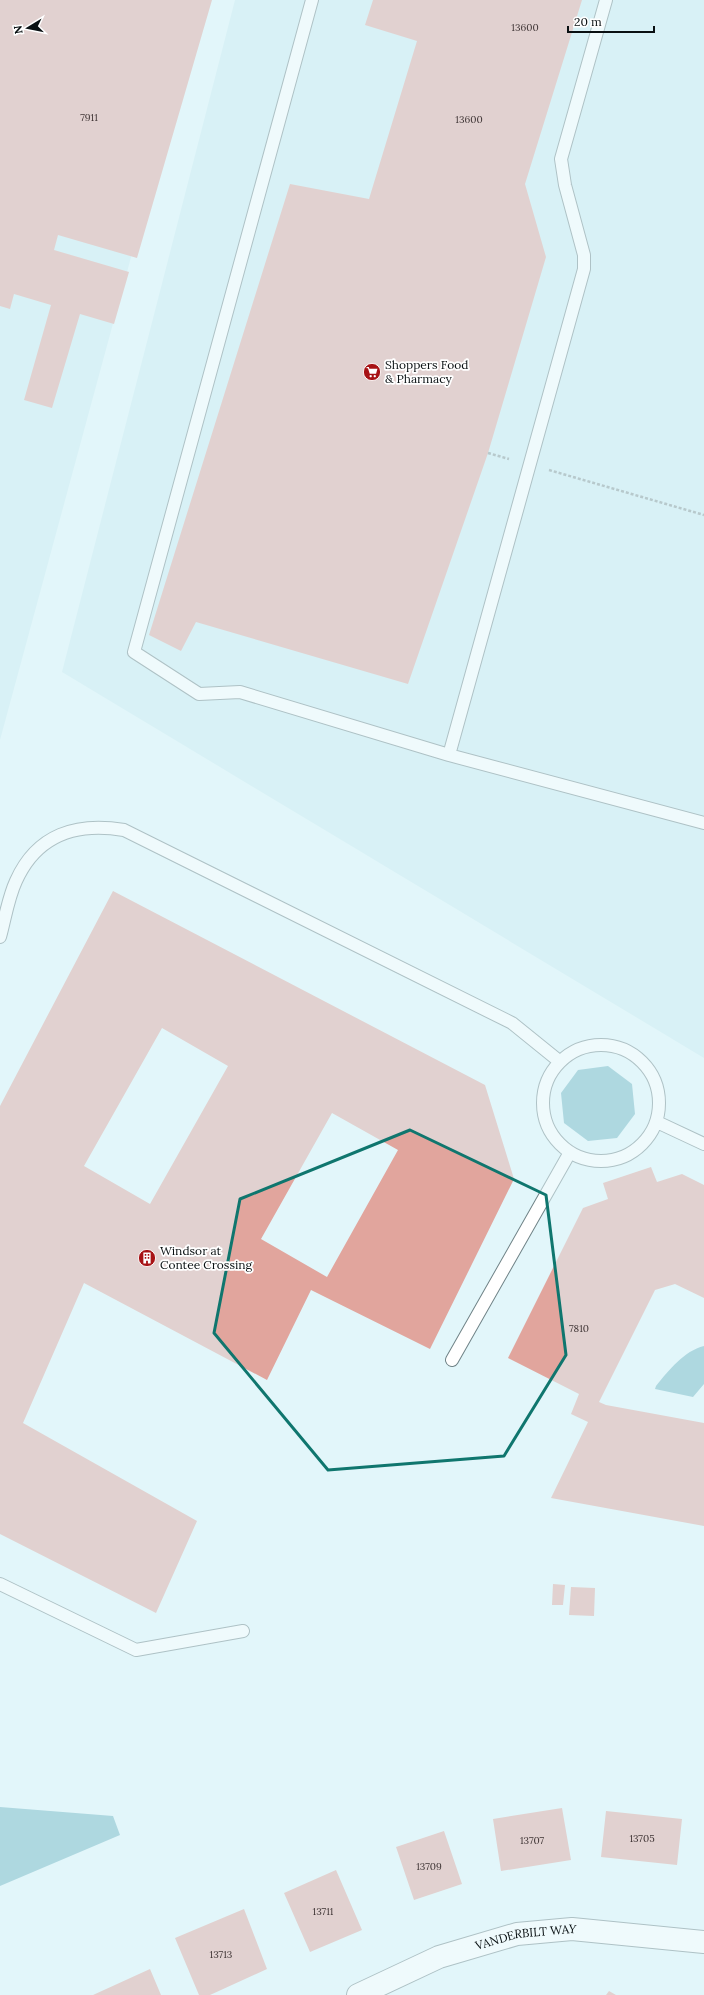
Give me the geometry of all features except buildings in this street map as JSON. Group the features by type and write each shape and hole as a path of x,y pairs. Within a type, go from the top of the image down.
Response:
{"street":[{"name":"VANDERBILT WAY","path":"358,1995 439,1957 516,1934 572,1929 704,1942"}],"lane":[{"path":"312,0 134,652 199,694 240,692 449,755 704,823"},
{"path":"449,755 584,269 584,256 561,159 606,0"},
{"path":"0,937 15,882 26,863 43,845 58,835 83,828 103,827 124,830 512,1023 559,1061"},
{"path":"586,1046 617,1047 644,1063 658,1091 657,1122 636,1151 604,1163 569,1154 546,1128 542,1092 559,1061 586,1046"},
{"path":"657,1122 704,1144"},
{"path":"452,1360 569,1154"},
{"path":"0,1584 136,1650 243,1631"}],"path":[{"path":"488,453 704,515"}],"highlighted area":[{"path":"410,1130 546,1195 566,1355 504,1456 328,1470 214,1333 240,1199"}],"shaded area":[{"path":"0,0 178,84 0,740"},
{"path":"235,0 704,0 704,1058 62,672"}],"water":[{"path":"608,1066 632,1084 635,1114 617,1138 588,1141 564,1123 561,1093 578,1070"},
{"path":"704,1346 704,1384 693,1397 655,1389 677,1362 690,1352"},
{"path":"0,1807 113,1816 120,1835 0,1886"}],"place":[{"name":"Shoppers Food & Pharmacy","path":"372,372"},
{"name":"Windsor at Contee Crossing","path":"147,1258"}]}
